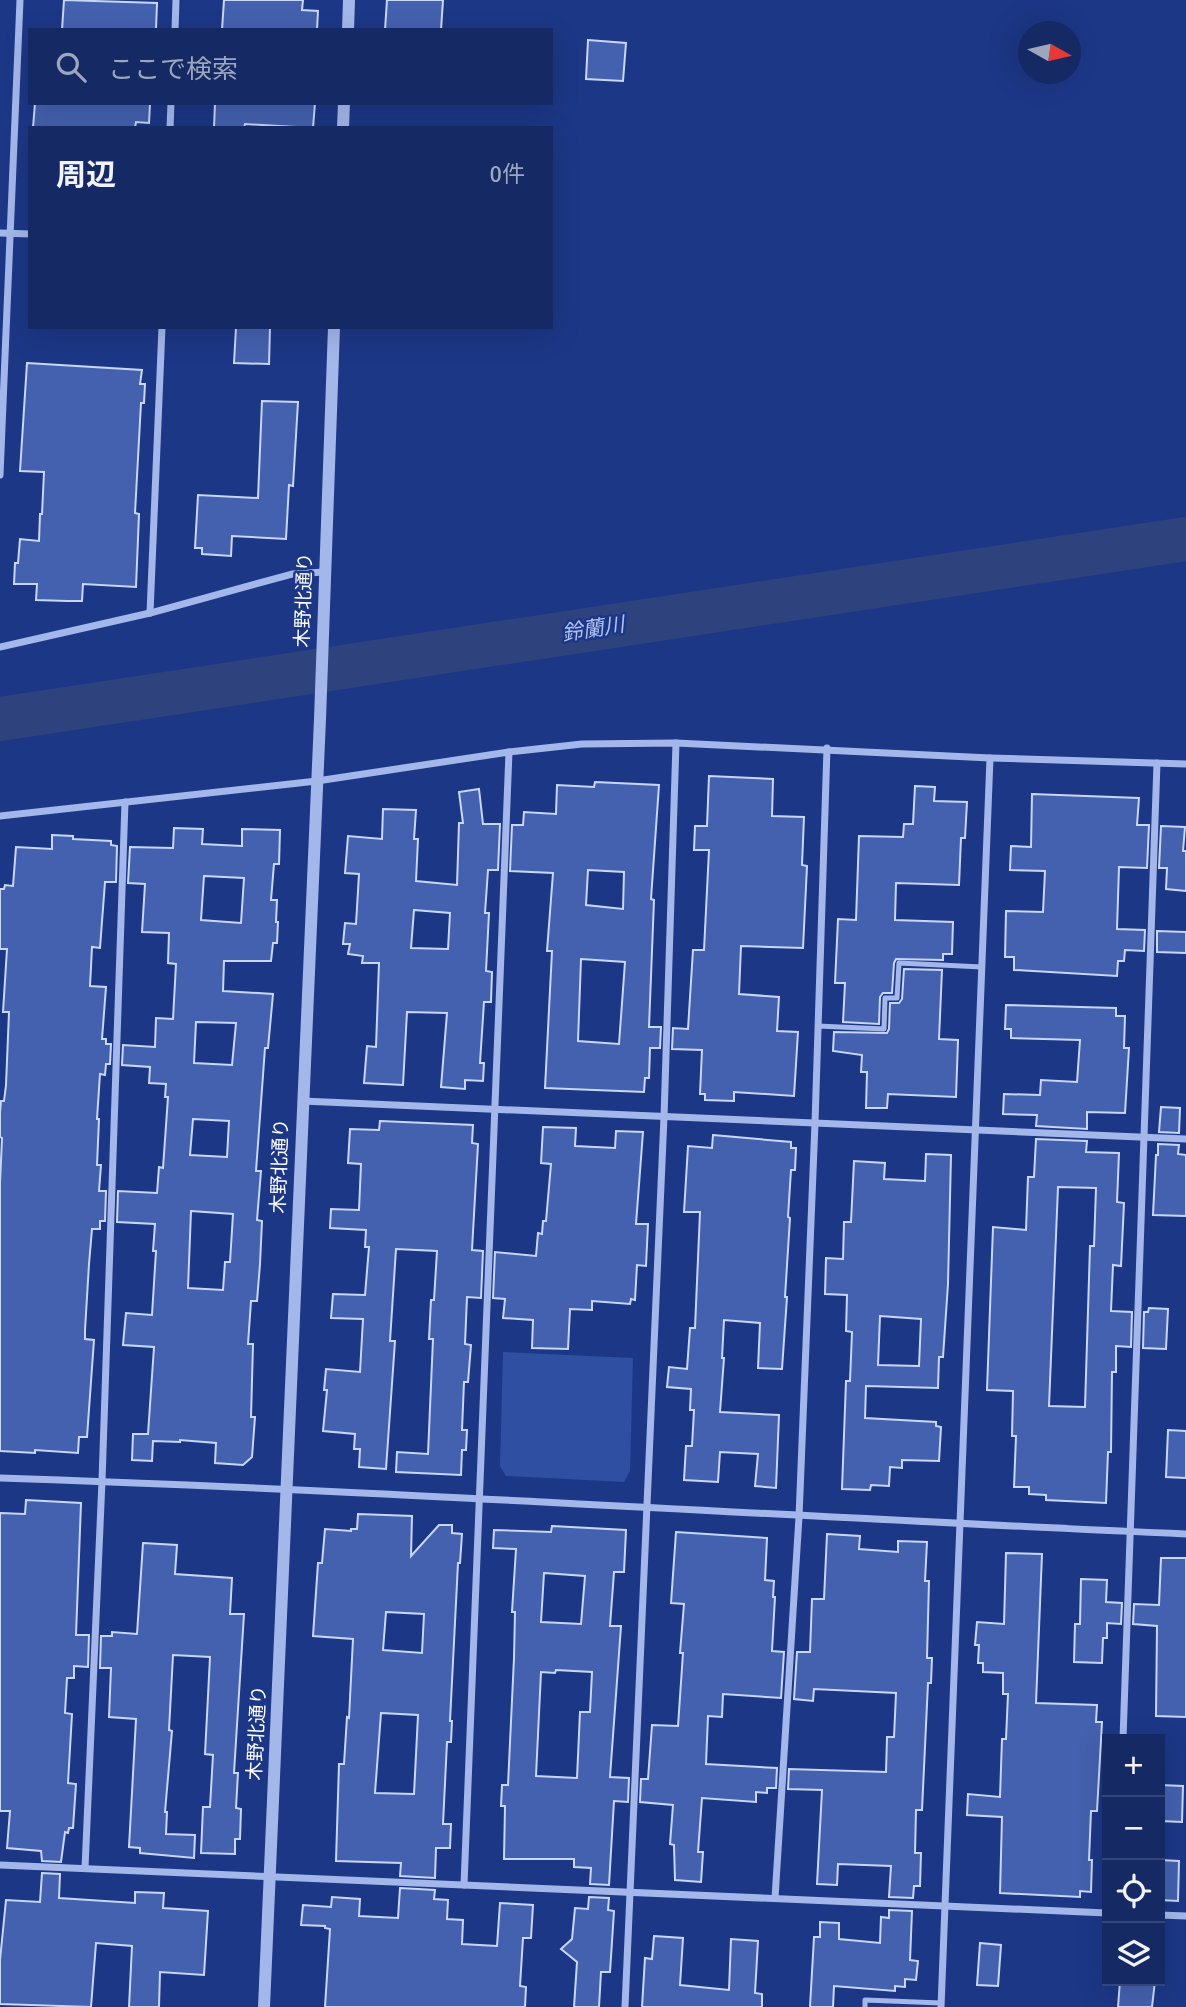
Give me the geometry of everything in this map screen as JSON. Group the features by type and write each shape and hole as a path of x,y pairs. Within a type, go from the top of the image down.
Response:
{"street":[{"path":"0,475 20,0"},
{"path":"175,28 176,0"},
{"path":"348,28 349,0"},
{"path":"170,126 171,105"},
{"path":"343,126 344,105"},
{"path":"0,233 28,234"},
{"path":"149,614 162,329"},
{"name":"木野北通り","path":"264,2007 320,719 334,329"},
{"path":"0,647 149,614 292,574 324,572"},
{"path":"625,2007 664,1117 676,743"},
{"path":"0,816 317,781 509,752 582,744 676,743 827,748 990,758 1186,764"},
{"path":"775,1898 799,1517 827,748"},
{"path":"464,1885 509,752"},
{"path":"941,2005 990,758"},
{"path":"1123,1734 1157,763"},
{"path":"85,1868 102,1481 125,802"},
{"path":"302,1101 1186,1139"},
{"path":"0,1478 480,1498 799,1517 1186,1534"},
{"path":"0,1865 1102,1913"},
{"path":"1165,1915 1186,1916"}],"lane":[{"path":"818,1026 884,1029 885,998 897,998 899,963 982,967"},
{"path":"865,2007 865,2000 941,2005"}],"shaded area":[{"path":"503,1352 633,1358 630,1471 624,1482 506,1476 500,1466"}],"building":[{"path":"64,0 157,3 156,28 62,28"},
{"path":"224,0 303,0 302,10 318,11 317,28 222,28"},
{"path":"387,0 443,0 441,28 385,28"},
{"path":"588,40 626,43 623,81 586,79"},
{"path":"35,105 150,105 149,123 136,122 135,126 33,126"},
{"path":"215,105 315,105 313,126 214,126"},
{"path":"236,329 270,329 269,364 234,363"},
{"path":"27,363 142,370 140,384 145,384 144,403 141,403 135,513 139,514 136,587 83,584 82,601 67,601 36,600 37,584 14,584 20,539 39,541 42,514 44,472 20,471"},
{"path":"262,401 298,402 293,486 289,485 286,539 232,536 231,556 202,554 202,548 195,548 198,495 258,498"},
{"path":"709,776 773,779 772,816 804,817 802,865 807,866 803,948 741,946 739,994 779,997 777,1031 798,1032 794,1096 734,1092 734,1101 705,1100 705,1094 700,1094 702,1050 672,1049 673,1028 688,1029 693,950 704,950 709,850 694,850 695,826 707,826"},
{"path":"595,782 659,785 651,899 654,900 649,1027 661,1027 660,1048 650,1048 649,1078 645,1078 644,1092 545,1088 552,951 547,951 553,873 510,871 512,825 523,825 524,812 556,814 557,785 594,787","holes":["588,870 624,872 623,909 586,905","581,959 625,962 619,1044 578,1041"]},
{"path":"915,786 935,787 934,801 967,802 965,838 961,838 959,885 896,883 895,920 953,922 952,954 943,954 943,960 896,959 892,993 883,993 880,997 879,1024 843,1022 845,983 835,983 838,919 856,920 859,836 903,837 904,824 913,824"},
{"path":"479,789 483,824 500,824 498,870 488,870 485,913 489,913 486,971 492,972 491,1002 484,1002 480,1063 484,1063 483,1081 465,1080 465,1089 441,1087 447,1013 407,1012 403,1085 364,1083 367,1046 376,1047 379,963 362,963 363,956 348,954 350,944 343,944 345,923 356,924 359,874 345,873 348,836 382,839 383,809 416,810 416,881 457,885 459,823 463,823 459,792","holes":["414,910 450,913 448,949 411,948"]},
{"path":"1032,794 1139,798 1137,825 1149,825 1147,868 1119,867 1117,929 1145,930 1144,951 1125,950 1124,961 1118,961 1117,976 1014,970 1014,957 1005,957 1006,911 1043,912 1045,871 1010,870 1011,846 1031,847"},
{"path":"1161,826 1185,827 1183,851 1186,851 1186,891 1166,889 1167,868 1159,868"},
{"path":"174,828 203,829 202,844 242,846 242,829 280,830 279,864 274,864 271,900 277,900 277,943 273,943 271,961 224,961 223,991 273,994 268,1048 265,1048 256,1171 261,1171 257,1220 262,1221 260,1264 257,1301 251,1301 248,1344 253,1344 251,1417 255,1417 252,1457 243,1465 215,1463 216,1443 180,1440 153,1441 152,1461 132,1460 133,1434 148,1434 154,1347 123,1345 125,1323 126,1313 152,1315 155,1224 117,1222 118,1191 157,1193 159,1167 163,1168 168,1097 165,1097 166,1084 149,1083 150,1067 122,1065 123,1045 155,1047 156,1018 173,1019 176,964 168,963 169,933 142,932 145,884 128,883 130,847 173,848","holes":["204,876 244,878 241,923 201,920","196,1022 236,1023 232,1065 194,1063","193,1119 229,1121 227,1157 190,1155","191,1211 233,1214 230,1262 225,1262 223,1290 188,1288"]},
{"path":"52,835 111,841 111,845 117,846 116,882 105,882 100,948 92,947 90,986 106,987 102,1039 106,1039 106,1044 111,1044 110,1064 106,1064 105,1075 100,1074 97,1165 101,1165 99,1191 106,1191 105,1221 100,1221 100,1229 92,1229 85,1339 94,1340 87,1437 79,1437 78,1453 0,1451 0,1113 6,1085 9,1012 3,1012 7,949 0,949 0,889 4,889 5,885 13,886 16,847 52,849"},
{"path":"1157,931 1186,932 1186,953 1157,952"},
{"path":"904,969 942,970 939,1039 958,1040 956,1097 888,1094 887,1108 866,1108 867,1072 861,1072 862,1055 833,1051 834,1032 887,1033 890,1003 899,1003 902,999"},
{"path":"1006,1005 1116,1008 1116,1016 1125,1016 1124,1048 1129,1048 1125,1113 1087,1112 1087,1129 1036,1126 1037,1115 1003,1114 1004,1094 1040,1095 1041,1080 1077,1082 1080,1040 1011,1038 1011,1029 1005,1029"},
{"path":"1161,1107 1180,1108 1179,1133 1159,1132"},
{"path":"380,1121 473,1125 472,1143 478,1144 472,1250 483,1251 481,1298 467,1297 465,1344 471,1345 468,1382 464,1382 462,1430 467,1430 466,1450 462,1450 461,1475 396,1472 397,1452 428,1454 433,1339 429,1339 437,1251 396,1249 390,1341 395,1341 386,1469 359,1467 360,1449 354,1449 355,1434 323,1431 326,1369 360,1372 363,1319 331,1318 333,1294 365,1295 369,1247 365,1247 366,1230 330,1228 331,1209 359,1210 361,1164 348,1163 350,1129 379,1130"},
{"path":"543,1127 576,1128 575,1146 615,1148 616,1131 643,1132 636,1224 648,1224 646,1266 637,1265 635,1300 631,1299 630,1304 592,1301 592,1310 570,1309 568,1349 532,1348 533,1320 503,1318 505,1299 493,1298 495,1252 536,1256 538,1233 542,1234 543,1221 546,1221 551,1164 541,1163"},
{"path":"713,1135 791,1142 791,1148 796,1148 795,1170 791,1170 788,1217 787,1297 782,1369 758,1368 760,1323 724,1320 720,1412 779,1415 776,1488 755,1486 758,1454 720,1452 718,1482 684,1480 686,1446 692,1446 694,1410 690,1410 691,1389 667,1387 669,1367 687,1369 690,1328 695,1328 700,1212 684,1212 688,1146 712,1148"},
{"path":"1036,1139 1087,1141 1086,1152 1119,1153 1117,1202 1124,1203 1121,1266 1113,1265 1111,1311 1132,1312 1131,1347 1116,1346 1116,1372 1112,1372 1111,1452 1108,1452 1106,1503 1046,1500 1046,1495 1029,1494 1029,1487 1014,1487 1016,1436 1012,1436 1013,1391 987,1390 993,1227 1026,1230 1028,1177 1034,1177","holes":["1058,1187 1096,1188 1094,1246 1090,1246 1085,1407 1049,1406"]},
{"path":"1158,1144 1179,1145 1178,1154 1186,1155 1186,1216 1153,1215"},
{"path":"926,1154 951,1155 948,1284 938,1388 866,1386 865,1418 936,1422 936,1426 941,1427 939,1461 902,1460 902,1468 890,1467 889,1486 871,1485 870,1490 842,1489 846,1381 850,1381 852,1332 846,1331 847,1295 825,1294 826,1258 843,1259 844,1222 851,1222 854,1161 885,1163 884,1179 925,1181","holes":["880,1316 921,1319 919,1366 878,1365"]},
{"path":"1149,1308 1168,1309 1166,1349 1143,1348 1144,1312 1148,1312"},
{"path":"1168,1430 1186,1431 1186,1478 1166,1477"},
{"path":"26,1500 81,1503 76,1635 89,1635 88,1667 74,1666 74,1678 67,1678 65,1713 72,1714 68,1783 76,1784 73,1828 69,1828 68,1833 65,1832 61,1862 42,1861 41,1851 7,1848 10,1811 0,1811 0,1513 25,1514"},
{"path":"358,1514 412,1516 411,1556 439,1525 452,1525 452,1533 462,1534 458,1563 451,1742 447,1742 443,1824 451,1824 450,1848 436,1848 435,1878 400,1876 401,1863 336,1861 339,1764 344,1764 353,1639 313,1636 318,1563 322,1563 325,1529 357,1529","holes":["386,1612 424,1614 422,1653 383,1650","381,1713 418,1715 414,1794 375,1793"]},
{"path":"552,1526 626,1530 624,1572 614,1572 610,1626 621,1626 610,1777 629,1778 628,1802 614,1801 609,1885 590,1884 591,1868 574,1867 574,1859 504,1859 505,1806 501,1806 502,1785 508,1785 516,1549 493,1548 494,1530 551,1532","holes":["544,1573 585,1576 581,1624 541,1622","556,1670 592,1672 590,1712 580,1712 577,1778 536,1776 541,1672 555,1673"]},
{"path":"676,1532 767,1538 765,1580 774,1581 775,1597 772,1651 784,1652 781,1698 723,1694 722,1717 708,1716 706,1764 777,1768 776,1788 767,1788 767,1793 756,1792 756,1802 702,1798 698,1852 703,1852 701,1882 675,1880 674,1845 670,1844 673,1805 640,1802 641,1779 648,1779 652,1725 678,1726 684,1604 671,1603"},
{"path":"827,1534 860,1536 859,1549 898,1552 898,1541 927,1542 927,1658 932,1658 931,1683 928,1683 922,1810 916,1810 915,1853 921,1853 920,1886 914,1886 913,1898 889,1897 891,1866 838,1864 837,1885 817,1884 822,1790 788,1789 789,1769 886,1772 887,1737 894,1737 896,1693 814,1689 813,1701 794,1699 797,1652 810,1652 812,1599 824,1599"},
{"path":"143,1543 177,1545 175,1574 232,1578 230,1614 244,1614 234,1773 238,1773 236,1808 241,1809 240,1839 235,1839 235,1854 201,1853 203,1807 210,1807 213,1755 205,1754 210,1657 173,1655 166,1834 195,1835 194,1858 140,1853 140,1848 129,1847 136,1719 109,1717 111,1668 100,1668 101,1636 112,1636 112,1632 137,1634"},
{"path":"1006,1553 1042,1554 1036,1703 1097,1705 1096,1722 1102,1722 1097,1811 1091,1811 1091,1892 1080,1891 1080,1897 1000,1893 1002,1817 967,1815 968,1794 1000,1797 1002,1739 1006,1739 1008,1694 1003,1694 1003,1673 983,1672 983,1663 978,1663 979,1645 975,1645 977,1622 1004,1624"},
{"path":"1161,1558 1186,1558 1186,1717 1156,1716 1157,1626 1133,1624 1134,1604 1159,1605"},
{"path":"1081,1579 1107,1580 1106,1602 1122,1603 1121,1624 1107,1623 1107,1638 1103,1638 1102,1663 1074,1662 1075,1624 1080,1624"},
{"path":"1165,1785 1183,1786 1182,1822 1165,1821"},
{"path":"1165,1860 1179,1861 1178,1901 1165,1900"},
{"path":"42,1873 60,1874 59,1898 135,1903 135,1892 164,1893 163,1908 208,1911 204,1975 160,1972 159,2007 129,2007 132,1946 96,1943 91,2007 0,2004 0,1960 6,1900 40,1902"},
{"path":"400,1888 435,1890 434,1899 448,1900 447,1919 463,1920 462,1944 497,1946 500,1903 533,1905 531,1938 523,1938 520,1986 526,1987 525,2007 325,2007 330,1929 325,1926 301,1925 303,1905 331,1907 332,1897 360,1899 359,1916 398,1918"},
{"path":"589,1897 609,1898 608,1910 614,1911 610,1972 601,1972 599,2007 574,2007 577,1962 561,1949 572,1939 575,1908 588,1909"},
{"path":"889,1910 912,1911 910,1960 918,1961 916,1980 905,1979 905,1987 895,1986 895,1991 834,1986 833,2007 810,2007 814,1937 820,1937 820,1922 839,1923 839,1939 880,1943 881,1917 889,1918"},
{"path":"654,1936 683,1938 680,1985 729,1990 731,1939 758,1941 755,1993 762,1994 762,2007 642,2007 645,1958 652,1959"},
{"path":"980,1943 1001,1945 998,1986 977,1985"},
{"path":"1120,1986 1154,1986 1152,2007 1118,2007"}],"waterway":[{"name":"鈴蘭川","path":"0,719 1186,539"}]}
